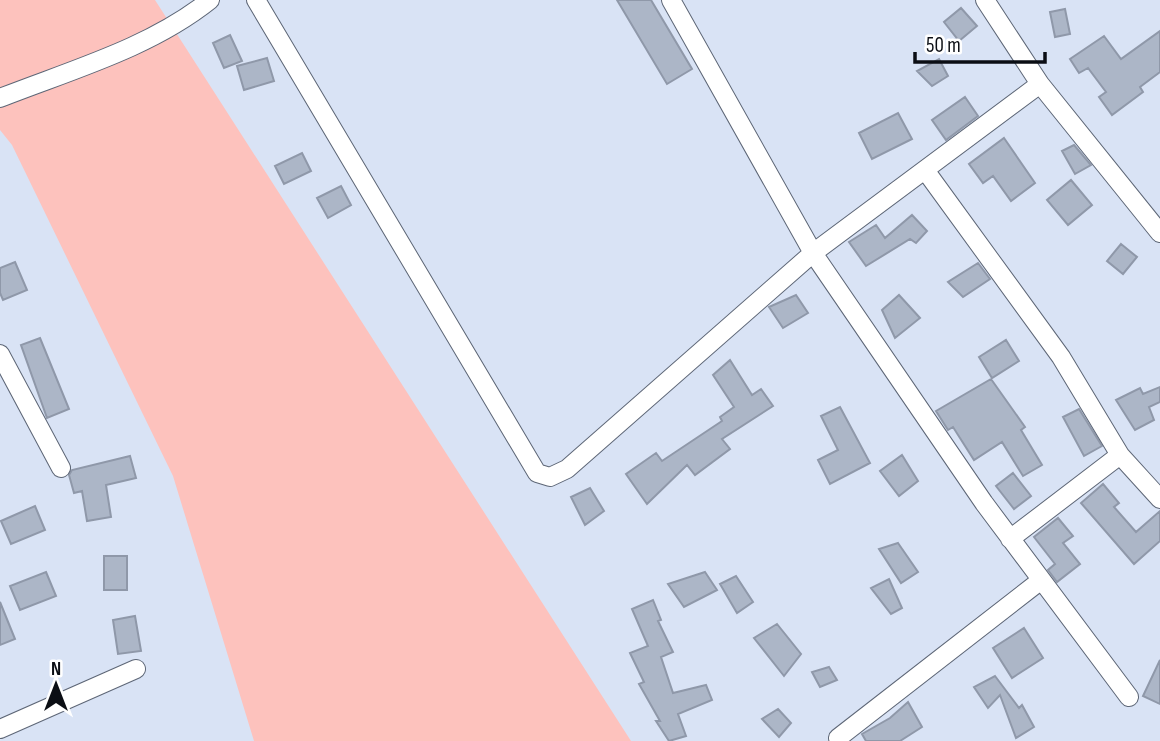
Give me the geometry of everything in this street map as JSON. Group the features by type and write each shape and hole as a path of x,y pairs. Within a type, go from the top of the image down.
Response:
{"street":[{"path":"0,98 157,36 210,0"},
{"path":"256,0 537,473 550,477 567,469 813,253 1041,84"},
{"path":"985,0 1041,84 1160,233"},
{"path":"678,3 813,253 1010,538 1129,696"},
{"path":"925,170 1061,357 1119,455 1160,499"},
{"path":"0,354 61,468"},
{"path":"1010,538 1119,455"},
{"path":"838,738 1041,581"},
{"path":"0,729 136,669"}],"shaded area":[{"path":"0,0 155,0 631,741 254,741 173,476 12,145 0,130"}],"building":[{"path":"617,0 651,0 692,69 667,84"},
{"path":"961,8 977,26 959,41 944,22"},
{"path":"1065,9 1070,34 1055,37 1050,12"},
{"path":"1160,31 1160,72 1140,87 1143,92 1112,115 1099,97 1106,92 1088,68 1079,73 1070,59 1104,36 1121,59"},
{"path":"230,35 242,61 224,68 213,43"},
{"path":"267,58 274,81 244,90 237,66"},
{"path":"939,59 948,76 932,86 917,71"},
{"path":"965,97 978,116 946,140 932,120"},
{"path":"898,113 912,139 872,159 859,133"},
{"path":"1004,138 1035,183 1011,201 993,176 983,183 969,164"},
{"path":"1074,145 1091,165 1075,174 1062,151"},
{"path":"302,153 311,171 284,184 275,166"},
{"path":"1071,180 1092,205 1068,225 1047,200"},
{"path":"341,186 351,205 328,218 317,198"},
{"path":"912,215 927,231 916,243 910,239 866,266 849,242 876,225 885,238"},
{"path":"1121,244 1137,257 1123,274 1107,261"},
{"path":"15,262 27,290 3,300 0,293 0,268"},
{"path":"978,263 990,279 963,297 948,282"},
{"path":"796,295 808,313 783,328 769,307"},
{"path":"899,295 920,318 895,338 882,310"},
{"path":"40,338 69,409 47,418 21,345"},
{"path":"1006,340 1019,361 992,378 979,357"},
{"path":"730,360 752,395 761,389 773,406 722,439 730,449 695,475 687,465 647,504 626,474 656,453 662,461 722,421 720,417 734,407 713,375"},
{"path":"991,379 1025,427 1021,430 1042,465 1023,476 1002,442 974,460 953,427 948,430 936,411"},
{"path":"1160,387 1160,402 1149,407 1154,420 1135,430 1116,400 1140,388 1143,394"},
{"path":"840,407 870,463 830,484 818,460 838,450 821,416"},
{"path":"1079,409 1102,446 1084,456 1063,417"},
{"path":"902,455 918,481 899,496 880,471"},
{"path":"130,456 136,478 106,485 111,517 87,521 82,491 74,493 69,475 72,470"},
{"path":"1013,473 1031,496 1014,509 996,486"},
{"path":"1103,484 1119,503 1114,507 1136,532 1160,511 1160,541 1134,564 1081,503"},
{"path":"590,488 604,511 585,525 571,497"},
{"path":"35,506 45,530 11,544 1,521"},
{"path":"1058,518 1073,536 1063,543 1080,564 1057,582 1048,570 1055,564 1034,537"},
{"path":"898,543 918,572 901,583 879,549"},
{"path":"104,556 127,556 127,590 104,590"},
{"path":"46,572 56,596 20,610 10,586"},
{"path":"705,572 717,590 684,607 668,584"},
{"path":"736,576 753,602 737,613 720,584"},
{"path":"889,579 902,608 891,614 871,588"},
{"path":"653,600 661,620 658,621 673,652 661,657 673,693 706,685 712,700 678,714 686,736 669,741 656,721 660,721 639,684 644,682 630,653 648,646 632,609"},
{"path":"0,602 15,639 0,645"},
{"path":"135,616 141,651 118,654 113,620"},
{"path":"777,624 801,654 784,676 754,638"},
{"path":"1024,628 1043,658 1012,678 993,648"},
{"path":"1160,660 1160,704 1143,696"},
{"path":"829,667 837,680 820,687 812,672"},
{"path":"995,676 1019,708 1022,705 1034,727 1016,738 1000,695 988,708 974,687"},
{"path":"908,702 922,727 900,741 866,741 862,734 890,718"},
{"path":"778,709 791,723 779,737 762,719"}]}
